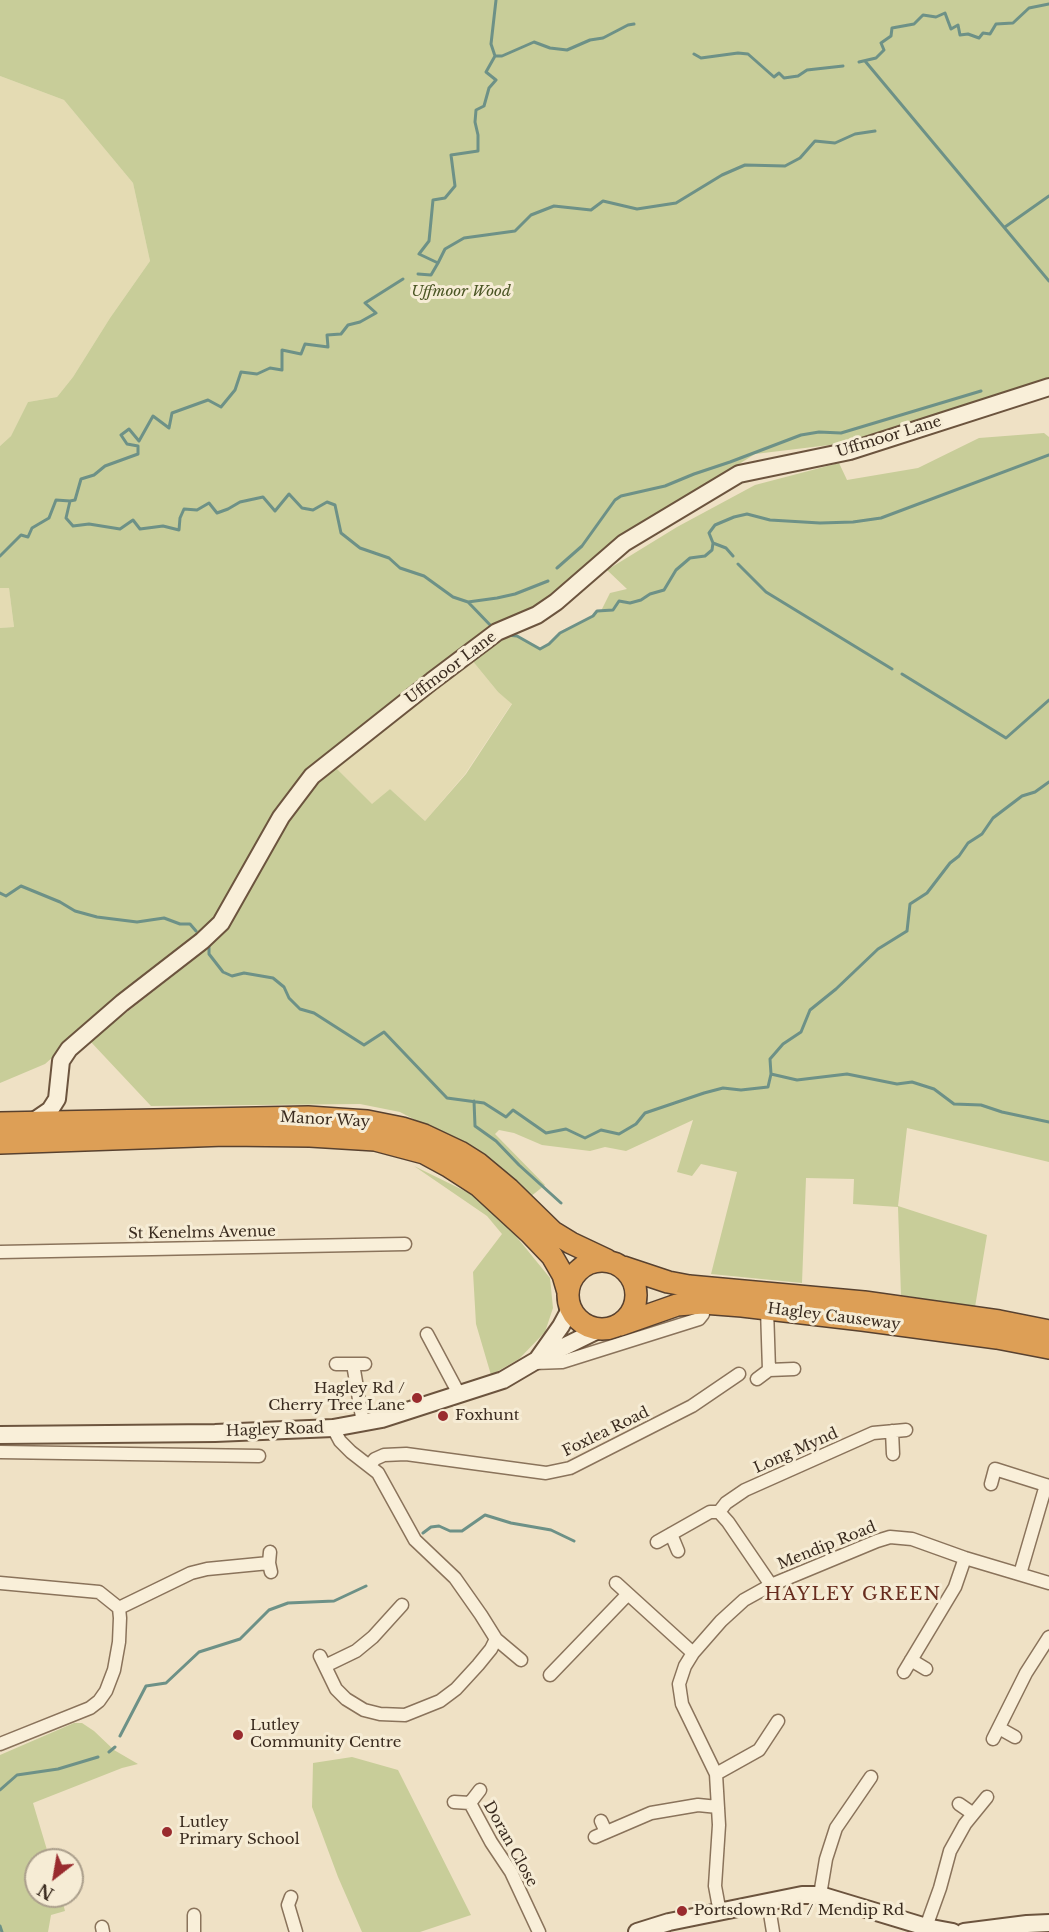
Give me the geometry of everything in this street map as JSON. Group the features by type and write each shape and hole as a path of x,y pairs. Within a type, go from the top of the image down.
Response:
{"highway":[{"name":"Manor Way","path":"0,1123 308,1117 367,1121 402,1128 424,1135 479,1164 509,1189 553,1232 615,1263"},
{"name":"Manor Way","path":"0,1143 225,1135 357,1138 395,1145 424,1153 479,1186 552,1256 563,1275 569,1298"},
{"path":"591,1262 615,1263 631,1278 636,1294 632,1310 620,1325 606,1330 583,1326 576,1318 569,1298 573,1276 582,1266 591,1262"},
{"name":"Hagley Causeway","path":"615,1263 668,1282 689,1286 864,1302 999,1321 1049,1331"},
{"name":"Hagley Causeway","path":"620,1325 677,1305 703,1303 997,1338 1049,1348"}],"street":[{"name":"Uffmoor Lane","path":"57,1099 61,1061 69,1049 122,1003 202,941 221,922 281,817 312,776 497,632 537,615 556,602 624,543 739,474 850,451 1049,387"},
{"path":"30,1123 50,1110 57,1099 79,1119 90,1122"},
{"name":"St Kenelms Avenue","path":"0,1252 405,1244"},
{"name":"Hagley Road","path":"535,1362 568,1313 569,1298"},
{"path":"535,1362 562,1362 699,1319 703,1314 703,1303"},
{"path":"767,1309 769,1370"},
{"name":"Hagley Road","path":"0,1435 215,1433 333,1428 363,1423 408,1412 503,1380 598,1330"},
{"path":"427,1334 459,1395"},
{"path":"336,1364 359,1364 363,1423"},
{"path":"757,1379 769,1370 794,1369"},
{"name":"Foxlea Road","path":"369,1466 375,1459 384,1455 406,1454 546,1473 570,1468 692,1406 739,1374"},
{"path":"333,1428 346,1447 378,1473 415,1540 455,1578 496,1639 521,1660"},
{"name":"Long Mynd","path":"657,1542 710,1512 719,1512 726,1503 745,1490 873,1433 906,1430"},
{"path":"892,1431 893,1454"},
{"path":"215,1433 218,1455"},
{"name":"Hagley Road","path":"0,1452 259,1456"},
{"path":"991,1484 995,1470 1048,1486 1020,1574"},
{"path":"719,1512 771,1585"},
{"path":"671,1534 678,1551"},
{"name":"Mendip Road","path":"720,1913 715,1886 719,1825 716,1774 687,1715 680,1695 681,1676 693,1653 736,1606 771,1585 890,1537 912,1539 965,1558 1049,1583"},
{"path":"904,1672 955,1587 965,1558"},
{"path":"118,1608 190,1573 270,1562"},
{"path":"0,1583 99,1592 118,1608 120,1618 114,1670 106,1692 99,1701 90,1708 0,1744"},
{"path":"616,1583 693,1653"},
{"path":"550,1675 628,1594"},
{"path":"402,1605 373,1637 356,1651 323,1661 336,1689 346,1699 364,1710 380,1714 405,1715 440,1701 456,1689 478,1665 496,1639"},
{"path":"993,1739 1026,1673 1049,1637"},
{"path":"911,1660 926,1669"},
{"path":"716,1774 759,1750 778,1721"},
{"path":"999,1728 1015,1737"},
{"path":"820,1895 826,1859 836,1828 871,1777"},
{"name":"Doran Close","path":"470,1803 480,1790"},
{"path":"926,1927 950,1851 972,1813 987,1797"},
{"name":"Doran Close","path":"454,1802 470,1803"},
{"name":"Doran Close","path":"470,1803 491,1842 511,1872 539,1932"},
{"path":"958,1804 972,1813"},
{"path":"600,1830 651,1813 698,1805 718,1807"},
{"path":"637,1932 669,1922 802,1895 820,1895 926,1927 953,1932"},
{"path":"768,1901 773,1932"},
{"path":"287,1903 296,1932"},
{"path":"194,1914 194,1932"},
{"path":"964,1932 1000,1930 1049,1923"}],"shaded area":[{"path":"0,76 64,100 133,183 150,261 110,318 73,377 57,397 28,402 11,436 0,446"},
{"path":"0,588 9,588 14,627 0,628"},
{"path":"471,659 498,692 512,703 465,774 425,821 390,789 372,805 333,765"}],"green space":[{"name":"Uffmoor Wood","path":"0,0 1049,0 1049,379 871,440 755,454 607,547 551,598 308,774 223,912 202,935 121,997 45,1064 0,1083 0,628 14,627 9,588 0,588 0,446 11,436 28,402 57,397 73,377 110,318 150,261 133,183 64,100 0,76"},
{"path":"1044,433 1049,437 1049,1162 907,1128 898,1206 987,1235 975,1307 901,1295 898,1207 853,1204 854,1179 806,1178 802,1283 711,1274 737,1172 701,1164 692,1176 677,1172 693,1120 626,1151 605,1147 590,1151 542,1145 514,1133 499,1130 495,1134 545,1185 530,1197 440,1133 400,1112 360,1104 151,1106 90,1041 192,961 238,911 269,847 313,783 333,765 372,804 390,789 425,821 466,774 512,704 498,692 471,659 511,631 540,649 549,644 560,633 593,616 597,611 601,611 610,593 627,589 607,570 677,527 755,485 839,463 847,480 918,468 979,438"},
{"path":"414,1166 471,1194 502,1219 550,1278 553,1308 545,1332 519,1359 491,1375 476,1324 473,1272 502,1234 487,1216"},
{"path":"74,1723 82,1723 114,1750 138,1764 122,1768 33,1803 46,1848 24,1848 24,1908 64,1908 65,1911 51,1915 48,1932 0,1932 0,1755"},
{"path":"352,1757 398,1770 471,1915 420,1932 362,1932 338,1877 312,1807 313,1763"}],"waterway":[{"path":"418,274 431,275 438,263 419,254 429,241 433,200 445,198 455,186 451,155 478,151 476,110 484,106 489,88 496,80 486,72 495,56 491,44 496,0"},
{"path":"859,62 876,58 884,50 881,43 891,36 892,28 914,24 923,15 936,17 945,13 951,29 958,25 960,35 968,34 979,38 983,33 990,34 996,24 1013,23 1029,8 1049,4"},
{"path":"495,56 502,56 534,42 550,48 567,50 590,40 603,38 634,24"},
{"path":"694,54 701,58 738,53 748,54 774,77 779,73 784,78 798,76 807,70 843,66"},
{"path":"865,61 1049,281"},
{"path":"438,263 445,249 464,238 515,231 531,215 554,206 591,210 603,201 637,209 676,203 722,175 745,165 785,166 800,158 815,141 835,143 855,134 875,131"},
{"path":"1005,227 1049,196"},
{"path":"70,501 75,500 81,479 94,475 105,466 138,454 138,446 127,444 121,435 129,429 139,441 153,416 169,428 172,413 208,400 221,407 235,390 241,372 257,374 270,368 282,370 282,350 301,354 305,344 328,347 327,335 341,334 348,325 360,322 376,313 365,303 403,279"},
{"path":"557,568 582,546 615,500 621,496 665,486 801,435 819,432 841,433 981,391"},
{"path":"507,635 517,636 540,649 560,633 593,616 597,611 613,610 619,601 630,603 664,590 676,570 690,558 705,556 712,550 713,543 709,533 715,525 734,517 747,514 770,520 820,523 881,518 1049,455"},
{"path":"0,556 21,535 28,537 32,528 49,518 56,500 70,501 66,518 73,526 89,524 120,529 133,520 140,529 163,526 179,530 180,518 184,509 197,510 209,503 217,513 240,502 263,497 275,511 289,494 302,508 313,510 327,502 335,505 341,533 360,548 389,558 400,568 424,576 453,597 468,602 497,598 515,594 548,581"},
{"path":"713,543 726,548 733,556"},
{"path":"738,564 766,592 892,669"},
{"path":"468,602 493,628"},
{"path":"902,674 1006,738 1049,700"},
{"path":"209,945 209,954 223,972 232,976 244,973 273,978 284,987 289,998 300,1009 314,1013 364,1045 384,1032 447,1098 484,1103 506,1117 513,1110 546,1133 566,1129 585,1138 601,1130 619,1134 636,1124 645,1113 704,1093 723,1088 741,1090 768,1087 771,1074 770,1059 783,1044 801,1032 810,1010 878,949 907,931 910,904 927,893 950,863 959,856 968,843 982,834 993,818 1022,796 1035,792 1049,782"},
{"path":"0,893 6,896 21,886 60,902 75,911 97,917 137,922 164,918 180,924 190,924 196,931"},
{"path":"771,1074 797,1080 847,1074 897,1084 912,1082 934,1089 954,1104 981,1105 1049,1122"},
{"path":"474,1101 475,1126 496,1141 561,1203"},
{"path":"423,1533 431,1527 439,1526 450,1531 462,1531 485,1515 511,1523 551,1530 574,1541"},
{"path":"120,1736 146,1686 166,1683 199,1652 240,1639 269,1610 288,1603 334,1601 366,1586"},
{"path":"109,1752 115,1747"},
{"path":"0,1790 17,1775 58,1769 98,1757"},
{"path":"0,1926 2,1932"}],"place":[{"name":"Hagley Rd / Cherry Tree Lane","path":"417,1398"},
{"name":"Foxhunt","path":"443,1416"},
{"name":"Lutley Community Centre","path":"238,1735"},
{"name":"Lutley Primary School","path":"167,1832"},
{"name":"Portsdown Rd / Mendip Rd","path":"682,1911"}],"district":[{"name":"HAYLEY GREEN","path":"853,1595"}]}
